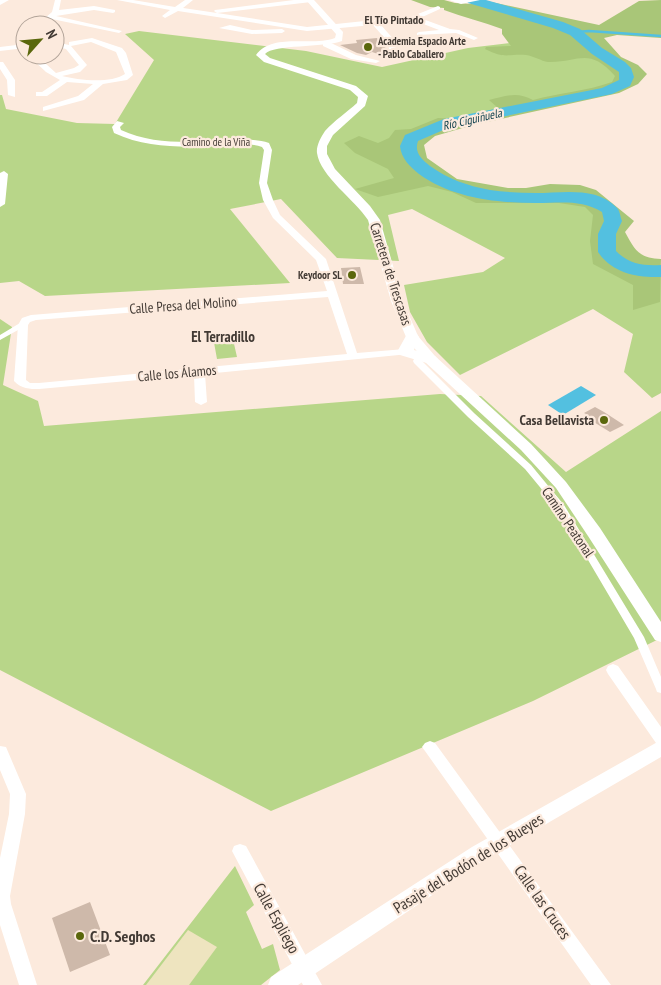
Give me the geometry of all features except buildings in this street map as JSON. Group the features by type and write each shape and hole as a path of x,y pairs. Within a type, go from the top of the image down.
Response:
{"main road":[{"path":"412,336 417,357"}],"street":[{"path":"0,3 6,0"},
{"path":"58,0 54,15 94,8 113,11"},
{"path":"120,0 307,29"},
{"path":"163,0 188,2"},
{"path":"202,13 258,3 311,0 340,34 340,38 326,44"},
{"path":"452,0 468,2 477,0"},
{"path":"165,16 188,2"},
{"path":"258,3 273,24"},
{"path":"252,32 334,27 414,18 438,8"},
{"path":"65,18 119,30"},
{"path":"414,18 449,31"},
{"path":"374,22 392,42 392,47"},
{"path":"419,34 457,30 474,38"},
{"path":"41,65 54,75 67,80 119,80 128,76 130,72 122,53 95,40 72,44"},
{"name":"Carretera de Trescasas","path":"376,62 354,57 326,44 276,45 264,49 260,55 267,60 353,88 363,96 362,104 328,133 322,146 322,154 330,170 366,208 374,220 397,301 412,336 417,357 526,447 561,486 594,532 661,636"},
{"path":"54,75 76,70 83,65 68,47 65,46"},
{"path":"0,49 15,47"},
{"path":"0,64 10,80 12,95"},
{"path":"39,94 44,94 67,80"},
{"path":"46,110 81,98 102,81"},
{"name":"Camino de la Viña","path":"120,123 116,127 117,131 133,139 143,141 252,142 266,145 268,150 263,183 268,202 280,221 321,259 353,357"},
{"path":"0,204 4,174"},
{"name":"Calle Presa del Molino","path":"23,325 26,320 33,318 332,294"},
{"path":"0,338 23,325"},
{"name":"Calle los Álamos","path":"23,325 19,378 27,386 353,357 417,357"},
{"name":"Camino Peatonal","path":"417,357 471,415 528,467 561,507 639,637 661,689"},
{"path":"199,371 202,402"},
{"path":"613,670 661,740"},
{"name":"Calle las Cruces","path":"430,747 500,841 602,985"},
{"name":"Pasaje del Bodón de los Bueyes","path":"279,985 308,976 500,841 661,748"},
{"path":"0,752 18,794 17,814 1,896 28,985"},
{"name":"Calle Espliego","path":"240,851 308,976"}],"green space":[{"path":"411,0 444,0 472,4 469,1 456,0 482,0 599,25 639,1 661,0 661,38 617,35 604,38 621,57 638,65 647,74 638,84 619,93 473,125 435,136 424,145 427,158 457,179 508,188 526,188 550,184 580,185 596,190 634,221 625,232 638,252 647,257 661,259 660,302 633,310 633,285 593,264 590,241 593,215 585,207 559,203 476,203 452,192 428,186 378,197 355,189 394,178 388,169 355,153 344,143 359,136 378,143 389,138 395,130 411,129 438,118 459,119 498,108 489,100 517,95 533,100 602,85 612,82 615,76 598,61 590,59 548,62 526,55 497,54 485,49 486,47 511,46 502,34 502,29 444,10 444,8 430,7"},
{"path":"139,31 306,51 382,67 468,48 562,37 575,32 625,83 540,103 408,143 449,184 582,198 607,234 661,271 661,393 652,398 624,372 633,334 593,309 460,375 427,342 410,312 404,285 483,272 505,258 412,209 388,215 399,261 337,258 281,199 230,209 290,283 45,296 19,281 0,283 0,95 2,95 6,109 77,123 115,124 154,60 125,34"},
{"path":"0,319 12,327 3,385 38,401 44,426 440,394 481,396 566,472 661,411 661,638 533,701 271,811 0,670"},
{"path":"232,335 237,357 217,359 213,337"},
{"path":"235,866 254,905 246,912 262,949 273,944 280,970 261,985 143,985"}],"sand":[{"path":"188,930 217,947 189,985 146,985"}],"water":[{"path":"581,386 596,395 563,415 548,405"}],"waterway":[{"name":"Río Ciguiñuela","path":"472,0 558,25 575,32 597,51 620,65 626,71 625,83 607,91 444,124 411,138 408,150 412,157 433,176 446,183 475,192 521,198 576,197 597,202 610,210 613,221 607,234 607,252 631,269 661,271"},
{"path":"575,32 589,31 661,36"}],"place":[{"name":"Academia Espacio Arte - Pablo Caballero","path":"368,47"},
{"name":"Keydoor SL","path":"352,275"},
{"name":"Casa Bellavista","path":"604,420"},
{"name":"C.D. Seghos","path":"80,936"}],"district":[{"name":"El Tío Pintado","path":"394,19"},
{"name":"El Terradillo","path":"223,336"}]}
